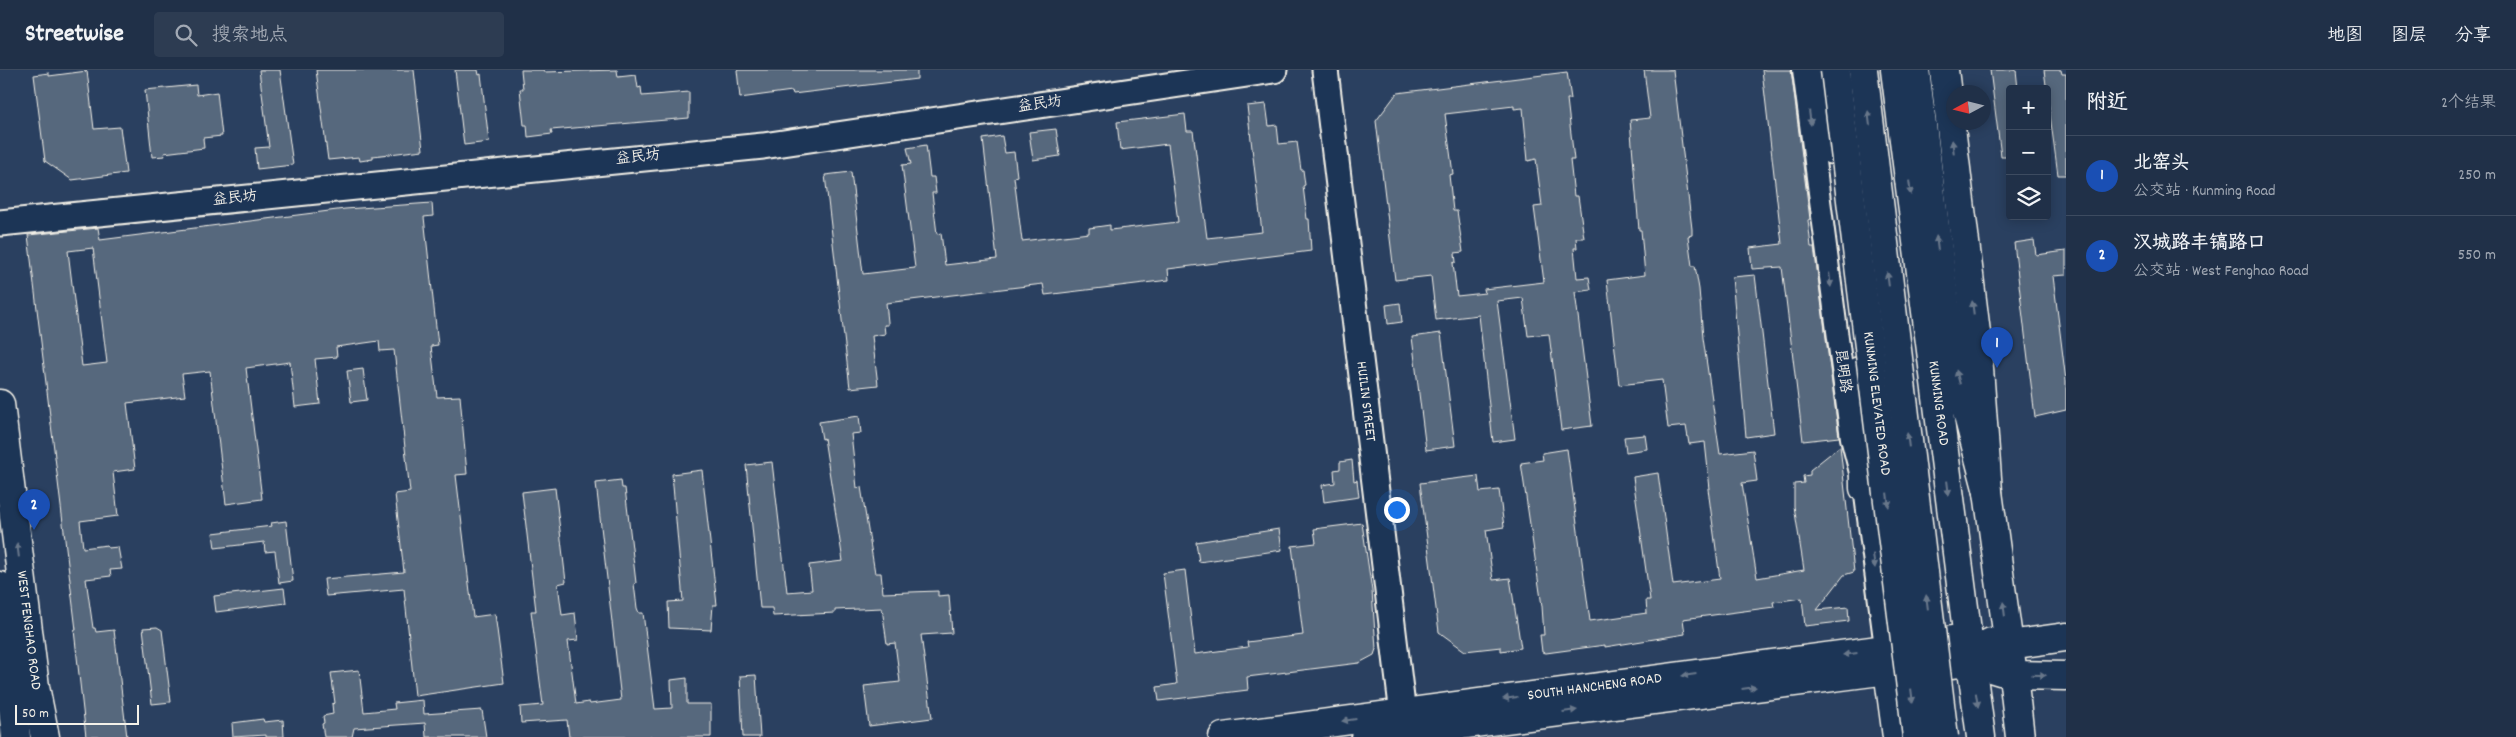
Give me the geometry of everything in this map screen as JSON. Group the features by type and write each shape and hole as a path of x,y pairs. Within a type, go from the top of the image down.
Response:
{"main road":[{"path":"1820,70 1834,164 1862,398 1864,488"},
{"name":"KUNMING ELEVATED ROAD","path":"1835,70 1917,737"},
{"name":"KUNMING ELEVATED ROAD","path":"1863,70 1944,737"},
{"name":"KUNMING ROAD","path":"1895,70 1981,737"},
{"path":"1915,70 1951,351 1988,492"},
{"path":"1944,70 1977,341 1988,492 2020,737"},
{"name":"WEST FENGHAO ROAD","path":"0,404 36,687 45,737"},
{"name":"WEST FENGHAO ROAD","path":"0,586 16,737"},
{"path":"1969,650 2066,637"},
{"name":"SOUTH HANCHENG ROAD","path":"1222,737 1404,722 1969,650"},
{"path":"1969,650 2013,675 2066,676"},
{"path":"1887,660 1897,737"},
{"name":"SOUTH HANCHENG ROAD","path":"1366,737 1404,722"}],"street":[{"name":"益民坊","path":"0,223 763,146 1274,70"},
{"name":"HUILIN STREET","path":"1325,70 1404,722"},
{"name":"昆明路","path":"1803,70 1851,438 1864,488 1887,660"}],"building":[{"path":"259,70 280,70 293,165 257,169 255,148 269,147"},
{"path":"316,70 414,70 423,150 373,156 373,159 360,161 359,157 328,160"},
{"path":"455,70 478,70 479,75 481,74 489,142 464,145"},
{"path":"521,70 544,70 544,72 617,70 618,77 636,75 638,88 641,87 642,96 689,92 689,118 551,130 552,134 528,137 527,125 524,125 520,89 523,89"},
{"path":"737,70 917,70 917,79 793,94 792,91 740,98"},
{"path":"1644,70 1673,70 1692,229 1692,235 1688,236 1692,266 1695,266 1699,289 1703,338 1720,454 1753,450 1757,481 1742,483 1757,578 1804,570 1794,506 1794,484 1804,483 1803,476 1810,475 1810,470 1840,446 1854,572 1844,575 1817,610 1848,607 1849,621 1805,626 1802,598 1773,602 1774,607 1683,619 1685,634 1605,647 1605,645 1546,653 1542,652 1540,635 1544,635 1542,606 1521,463 1543,460 1542,453 1567,449 1590,621 1647,613 1646,600 1650,600 1633,477 1658,473 1673,585 1720,579 1708,489 1710,489 1705,442 1689,444 1686,426 1668,428 1662,380 1619,385 1607,280 1645,275 1641,230 1639,230 1630,120 1650,118"},
{"path":"1762,70 1791,70 1810,219 1808,220 1811,247 1814,247 1839,437 1803,441 1782,267 1752,269 1750,248 1782,244"},
{"path":"1990,70 2016,70 2018,85 2006,85 2006,156 2001,156"},
{"path":"2044,70 2061,70 2062,74 2066,74 2066,175 2058,175 2051,122 2051,85 2046,85"},
{"path":"87,71 94,129 120,127 126,173 72,180 45,161 34,75 49,73 49,76"},
{"path":"1567,72 1571,99 1567,99 1574,160 1570,160 1574,196 1578,196 1584,238 1576,238 1577,248 1574,248 1577,278 1589,277 1591,290 1575,292 1592,426 1561,430 1549,334 1528,336 1523,298 1497,301 1515,439 1493,442 1479,315 1436,320 1431,276 1395,280 1376,121 1397,93","holes":["1514,106 1514,109 1523,108 1528,161 1536,159 1542,206 1534,207 1544,282 1484,289 1485,293 1457,296 1453,263 1456,262 1455,253 1463,252 1457,211 1453,211 1449,175 1453,174 1445,114"]},
{"path":"196,85 197,95 217,92 222,136 203,138 204,148 164,153 165,156 152,157 145,90"},
{"path":"1266,104 1269,126 1277,125 1279,144 1297,142 1305,185 1303,186 1307,219 1309,219 1311,251 1168,269 1169,280 1045,295 1043,284 886,303 888,325 884,325 885,334 872,336 878,385 850,388 825,175 851,172 863,274 915,268 902,165 911,164 907,148 926,145 930,177 934,177 936,193 932,193 937,234 941,233 945,265 997,259 983,139 1002,136 1005,153 1014,152 1017,176 1014,177 1022,241 1089,233 1089,228 1110,225 1110,230 1178,222 1168,144 1120,150 1117,122 1185,114 1187,131 1193,131 1207,238 1262,232 1247,106"},
{"path":"1056,129 1060,156 1033,160 1029,132"},
{"path":"432,203 433,216 424,217 438,345 431,346 437,397 460,396 467,474 456,475 473,617 495,614 504,683 415,696 404,589 326,596 324,579 404,572 395,494 410,492 394,350 380,351 379,341 336,347 337,357 315,359 320,404 295,407 290,362 246,368 262,499 226,504 210,371 182,374 185,396 127,403 135,469 113,472 118,516 80,521 83,548 107,545 108,548 118,547 122,569 110,570 111,576 86,579 93,628 95,628 96,632 114,630 127,737 86,737 74,630 76,630 28,235 98,228 100,240 345,209","holes":["93,248 107,363 82,366 68,251"]},
{"path":"2034,240 2036,255 2066,251 2066,275 2053,276 2066,381 2066,410 2035,417 2014,243"},
{"path":"1755,275 1774,433 1746,437 1732,277"},
{"path":"1400,303 1402,322 1388,324 1386,305"},
{"path":"1441,333 1455,446 1426,450 1412,337"},
{"path":"363,369 367,400 351,402 347,371"},
{"path":"859,416 861,433 851,434 857,488 861,487 875,573 881,573 883,593 938,591 938,596 949,595 952,633 921,635 932,718 869,726 864,686 900,682 895,643 887,644 882,608 835,610 835,613 773,616 772,608 760,608 746,465 772,462 787,592 812,590 809,565 843,561 824,438 822,439 819,422"},
{"path":"1645,435 1647,449 1626,452 1624,437"},
{"path":"1352,460 1354,481 1357,480 1359,497 1324,502 1322,485 1335,483 1334,470 1340,469 1340,462"},
{"path":"702,470 717,605 713,605 711,630 669,628 668,602 683,601 672,474"},
{"path":"1478,476 1480,492 1499,490 1504,527 1486,530 1493,580 1510,578 1521,648 1501,651 1501,647 1465,651 1439,632 1420,483"},
{"path":"621,480 622,488 625,488 637,608 639,613 643,613 655,709 672,708 671,680 687,678 687,704 711,704 711,737 569,737 567,720 521,723 520,707 543,705 531,611 536,611 522,492 555,488 566,582 558,584 562,615 575,613 578,640 568,641 576,704 589,702 590,704 621,700 596,483"},
{"path":"286,521 293,581 279,583 275,551 265,552 264,542 215,548 213,533 272,526 271,523"},
{"path":"1362,523 1372,591 1376,649 1374,655 1359,663 1247,677 1248,690 1159,701 1157,687 1177,684 1163,573 1185,570 1195,654 1248,647 1247,642 1303,635 1292,546 1316,543 1314,529"},
{"path":"1279,529 1282,550 1199,562 1196,542"},
{"path":"284,588 286,603 216,612 214,596"},
{"path":"157,627 162,630 171,702 152,704 143,628"},
{"path":"359,670 364,712 395,709 394,703 423,700 424,714 482,710 486,737 426,737 425,723 354,728 352,737 324,737 323,716 333,714 332,704 335,703 331,673"},
{"path":"756,675 760,737 743,737 740,676"},
{"path":"263,719 264,722 283,720 284,737 266,737 266,735 233,737 232,723"}],"place":[{"name":"北窑头","path":"1997,368"},
{"name":"汉城路丰镐路口","path":"34,530"}]}
